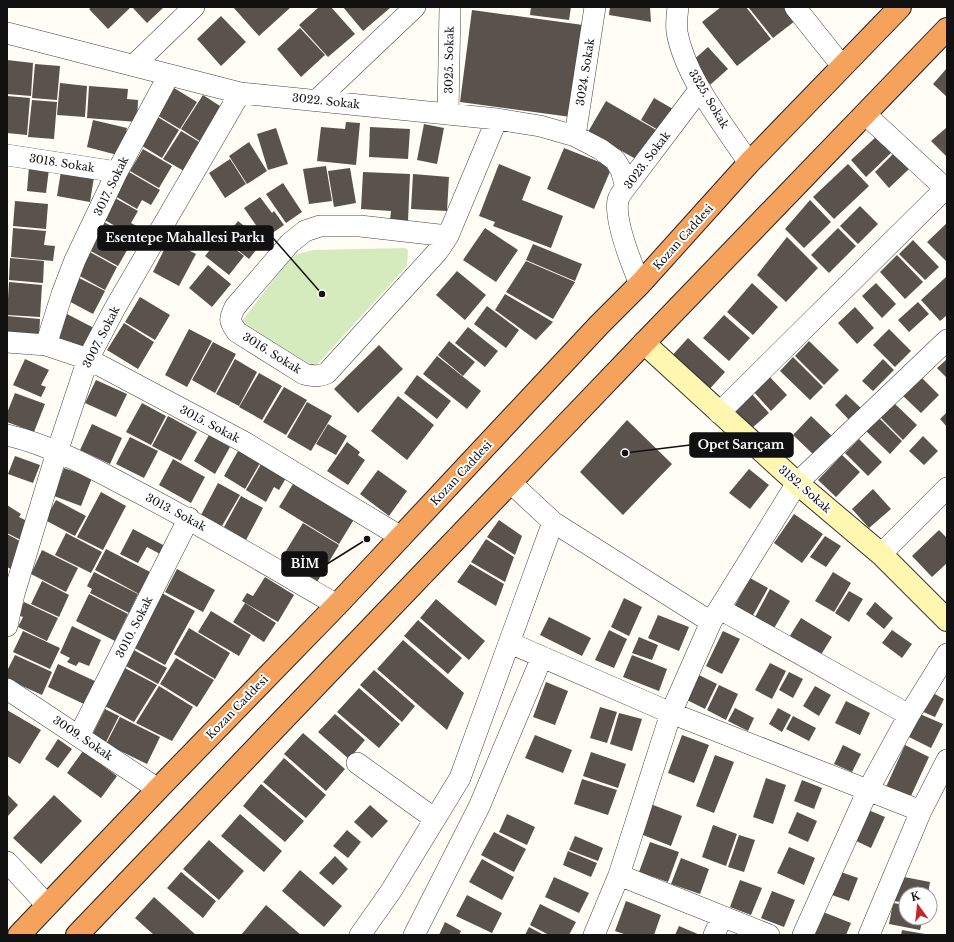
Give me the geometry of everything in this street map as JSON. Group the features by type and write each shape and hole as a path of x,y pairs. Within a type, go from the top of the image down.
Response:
{"highway":[{"name":"Kozan Caddesi","path":"19,935 158,789 337,605 588,337 640,284 749,163 900,7"},
{"path":"77,935 511,483 644,342 947,29"}],"main road":[{"name":"3182. Sokak","path":"644,342 797,483 881,554 947,620"}],"street":[{"path":"134,65 194,7"},
{"path":"317,100 416,7"},
{"name":"3025. Sokak","path":"448,114 450,7"},
{"name":"3024. Sokak","path":"575,136 595,7"},
{"name":"3325. Sokak","path":"678,7 677,30 682,52 700,89 749,163"},
{"path":"794,7 842,66"},
{"name":"3022. Sokak","path":"7,33 240,93 497,119 540,126 575,136 600,149 615,160 621,170 626,187"},
{"name":"3017. Sokak","path":"46,345 62,294 75,260 117,172 169,75"},
{"name":"3023. Sokak","path":"640,284 631,262 623,235 618,210 618,199 700,89"},
{"name":"3007. Sokak","path":"7,626 10,591 88,359 146,254 240,93"},
{"path":"720,413 946,188 865,114"},
{"name":"3016. Sokak","path":"448,236 360,226 320,226 305,231 296,236 235,307 230,316 232,324 237,332 304,374 321,376 327,373 438,251 448,236 497,119"},
{"name":"3018. Sokak","path":"7,154 117,172"},
{"path":"594,935 619,875 671,713 715,616 797,483 947,340"},
{"name":"3015. Sokak","path":"7,342 46,345 88,359 244,442 401,537"},
{"name":"3013. Sokak","path":"7,435 57,452 92,468 189,518 337,605"},
{"path":"511,483 553,522 715,616 909,715"},
{"path":"881,554 947,488"},
{"name":"3010. Sokak","path":"79,736 189,518"},
{"path":"362,935 391,891 460,778 553,522"},
{"path":"510,643 671,713 922,811"},
{"path":"804,935 868,790 909,715 947,654"},
{"path":"414,935 480,807 542,657"},
{"name":"3009. Sokak","path":"7,689 158,789"},
{"path":"357,763 435,819"},
{"path":"869,935 922,811 946,767"},
{"path":"7,862 47,905"},
{"path":"619,875 718,926 769,935"}],"green space":[{"path":"405,248 408,250 407,266 313,369 241,322 289,260 297,254 313,250"}],"building":[{"path":"92,7 131,7 108,29 89,9"},
{"path":"132,7 164,7 147,23"},
{"path":"233,7 291,7 259,36"},
{"path":"319,7 331,7 355,34 328,57 299,25"},
{"path":"343,7 389,7 390,8 363,31"},
{"path":"531,7 571,7 569,20 530,15"},
{"path":"610,7 650,7 651,22 609,15"},
{"path":"721,7 746,7 771,39 737,66 702,22"},
{"path":"784,7 795,21 773,38 749,8"},
{"path":"472,10 583,25 571,117 460,102"},
{"path":"221,16 246,42 221,66 197,39"},
{"path":"300,28 325,55 301,77 277,49"},
{"path":"708,47 728,69 710,85 690,63"},
{"path":"7,60 33,63 31,96 7,94"},
{"path":"35,64 60,66 57,100 32,98"},
{"path":"947,68 947,97 933,84"},
{"path":"60,83 87,86 85,117 57,115"},
{"path":"89,86 128,89 127,99 138,100 137,122 87,118"},
{"path":"174,88 197,102 180,129 157,115"},
{"path":"203,95 223,108 201,142 181,129"},
{"path":"7,96 30,98 27,135 7,133"},
{"path":"654,98 673,109 660,131 641,120"},
{"path":"32,100 57,102 54,139 28,137"},
{"path":"606,101 658,131 641,162 588,132"},
{"path":"156,116 179,130 162,158 139,144"},
{"path":"93,120 127,128 121,156 87,147"},
{"path":"346,122 360,123 356,165 317,161 321,127 345,129"},
{"path":"424,124 444,128 437,164 417,160"},
{"path":"370,127 410,129 408,159 369,157"},
{"path":"276,128 288,164 268,170 257,134"},
{"path":"946,128 947,130 947,157 931,141"},
{"path":"181,131 201,143 184,171 163,159"},
{"path":"877,136 892,152 866,177 851,160"},
{"path":"249,142 267,171 247,184 229,156"},
{"path":"564,148 612,167 594,209 547,189"},
{"path":"143,149 172,166 159,188 130,171"},
{"path":"894,153 909,169 889,188 875,172"},
{"path":"230,159 246,184 225,198 209,173"},
{"path":"499,164 531,177 522,200 563,216 551,248 493,226 495,222 479,216"},
{"path":"848,164 869,186 834,219 813,197"},
{"path":"326,166 332,201 309,204 303,169"},
{"path":"29,167 49,169 46,193 27,191"},
{"path":"350,168 356,203 334,207 328,171"},
{"path":"61,171 94,177 90,202 57,196"},
{"path":"129,172 160,190 151,205 142,200 137,209 115,196"},
{"path":"363,172 410,174 408,221 390,220 391,211 361,209"},
{"path":"413,174 449,177 447,211 411,209"},
{"path":"283,183 302,212 286,223 266,194"},
{"path":"260,197 272,213 274,211 284,225 265,238 244,208"},
{"path":"115,198 138,211 131,223 140,228 134,237 103,219"},
{"path":"810,200 831,222 804,248 785,229"},
{"path":"15,201 48,204 46,229 13,226"},
{"path":"860,206 878,224 858,244 840,226"},
{"path":"102,221 134,238 118,266 87,249"},
{"path":"238,221 263,241 249,259 224,239"},
{"path":"947,223 947,262 927,242"},
{"path":"13,228 46,231 44,245 55,246 53,261 11,257"},
{"path":"485,228 518,250 496,282 463,260"},
{"path":"838,228 856,246 829,273 811,255"},
{"path":"220,237 244,256 229,275 205,256"},
{"path":"787,237 818,268 786,302 757,275"},
{"path":"169,240 196,254 179,286 153,272"},
{"path":"913,240 939,267 925,280 899,254"},
{"path":"533,244 582,264 575,281 526,260"},
{"path":"88,251 117,267 105,290 76,274"},
{"path":"897,255 923,282 905,299 880,272"},
{"path":"10,258 44,261 43,283 9,280"},
{"path":"526,261 575,282 553,319 506,292"},
{"path":"208,265 231,284 212,307 189,288"},
{"path":"457,271 486,295 465,320 436,295"},
{"path":"75,276 105,291 93,314 63,298"},
{"path":"946,277 947,315 940,321 921,300"},
{"path":"9,282 42,285 40,317 7,315"},
{"path":"752,283 778,307 753,335 727,312"},
{"path":"876,283 896,304 882,318 862,296"},
{"path":"505,294 553,322 536,340 495,310"},
{"path":"140,297 170,315 155,340 125,322"},
{"path":"918,302 929,314 909,332 898,320"},
{"path":"487,306 519,330 506,348 474,324"},
{"path":"855,307 874,328 857,344 838,323"},
{"path":"67,314 94,328 81,352 54,338"},
{"path":"724,315 750,338 729,361 703,338"},
{"path":"7,316 40,319 39,337 7,334"},
{"path":"124,323 154,342 138,369 107,350"},
{"path":"468,327 498,351 485,367 455,343"},
{"path":"189,329 212,341 187,387 165,375"},
{"path":"889,329 911,351 895,367 873,345"},
{"path":"688,338 725,372 706,393 669,359"},
{"path":"449,341 475,362 463,376 438,355"},
{"path":"809,341 839,370 824,385 795,356"},
{"path":"213,342 236,354 215,393 192,380"},
{"path":"379,345 403,369 358,413 334,389"},
{"path":"437,356 481,391 467,409 423,374"},
{"path":"793,357 823,387 810,400 780,371"},
{"path":"25,359 49,370 41,385 46,387 41,397 13,385"},
{"path":"235,359 257,372 239,406 216,394"},
{"path":"883,359 894,370 873,391 862,381"},
{"path":"947,359 947,378 937,368"},
{"path":"259,373 282,386 262,420 239,407"},
{"path":"417,375 451,401 437,419 404,393"},
{"path":"768,375 787,395 771,411 752,390"},
{"path":"919,375 939,395 921,413 901,394"},
{"path":"96,380 127,394 116,417 85,403"},
{"path":"284,387 307,400 286,435 263,422"},
{"path":"750,392 769,413 752,428 733,408"},
{"path":"15,393 45,404 34,432 7,422 7,413"},
{"path":"846,394 863,410 851,422 835,405"},
{"path":"398,396 434,425 407,460 371,431"},
{"path":"307,402 332,416 311,451 287,437"},
{"path":"142,403 166,416 151,445 126,432"},
{"path":"894,403 917,425 903,440 880,417"},
{"path":"947,412 947,427 940,419"},
{"path":"168,416 197,432 181,461 152,446"},
{"path":"811,416 833,437 815,456 793,435"},
{"path":"879,418 902,441 890,454 866,431"},
{"path":"627,420 672,464 623,515 580,472"},
{"path":"92,424 122,438 110,464 80,450"},
{"path":"328,424 347,436 336,455 316,444"},
{"path":"209,435 230,447 215,474 194,461"},
{"path":"923,436 938,451 924,465 909,451"},
{"path":"130,437 158,451 144,478 116,464"},
{"path":"859,439 882,462 868,476 845,453"},
{"path":"347,442 360,452 358,455 365,460 348,485 327,471"},
{"path":"238,451 260,463 245,489 224,476"},
{"path":"842,455 860,472 836,497 818,480"},
{"path":"15,456 40,465 33,483 8,474"},
{"path":"173,459 205,477 191,503 159,485"},
{"path":"261,464 286,478 279,490 274,487 266,502 246,490"},
{"path":"64,468 92,478 81,506 54,496"},
{"path":"749,469 769,485 750,509 729,493"},
{"path":"378,470 407,491 389,516 360,494"},
{"path":"296,479 356,516 339,544 279,507"},
{"path":"218,483 240,495 222,526 201,515"},
{"path":"873,489 891,509 869,528 852,509"},
{"path":"101,492 126,506 103,550 77,537"},
{"path":"241,496 263,508 246,540 224,527"},
{"path":"56,500 86,516 75,536 45,520"},
{"path":"7,505 21,514 19,517 31,523 21,540 7,533"},
{"path":"794,514 823,534 802,563 774,543"},
{"path":"499,520 522,536 515,555 487,537"},
{"path":"303,523 339,545 317,582 281,559"},
{"path":"133,529 165,546 160,554 147,547 138,563 120,554"},
{"path":"939,530 947,538 947,563 932,577 912,556"},
{"path":"66,533 102,552 91,573 55,555"},
{"path":"7,534 27,545 13,570 7,567"},
{"path":"825,536 841,546 826,567 810,557"},
{"path":"486,539 514,557 505,582 471,562"},
{"path":"106,549 150,572 139,594 95,570"},
{"path":"42,550 78,568 66,592 31,574"},
{"path":"470,564 504,584 496,606 457,582"},
{"path":"177,569 215,590 203,612 165,592"},
{"path":"94,572 138,594 129,613 90,593 92,589 87,586"},
{"path":"833,572 851,583 834,612 815,601"},
{"path":"265,577 294,595 278,622 242,601 247,593 253,596"},
{"path":"750,578 768,588 752,617 734,607"},
{"path":"42,581 69,595 59,617 31,604"},
{"path":"770,589 790,601 773,630 754,619"},
{"path":"849,591 863,599 849,622 835,613"},
{"path":"160,592 195,611 165,665 131,646"},
{"path":"89,594 128,614 115,641 76,621"},
{"path":"624,598 642,607 629,636 611,627"},
{"path":"436,599 485,641 469,660 420,618"},
{"path":"24,602 58,618 47,641 18,627 23,617 18,615"},
{"path":"875,602 893,618 884,629 866,614"},
{"path":"245,603 276,623 264,642 233,622"},
{"path":"211,611 251,635 239,656 198,632"},
{"path":"658,615 689,627 679,651 648,638"},
{"path":"549,617 591,638 582,656 540,635"},
{"path":"801,618 832,637 819,658 788,639"},
{"path":"418,620 462,658 448,674 404,636"},
{"path":"72,626 101,640 89,666 79,662 76,666 67,662 70,658 60,653"},
{"path":"189,628 230,653 215,679 174,654"},
{"path":"609,630 627,639 614,668 595,660"},
{"path":"892,630 912,644 902,658 882,643"},
{"path":"23,631 60,648 50,669 13,652"},
{"path":"723,631 740,639 722,674 706,666"},
{"path":"639,637 658,645 652,660 632,653"},
{"path":"403,640 464,693 447,730 377,669"},
{"path":"132,649 167,668 158,684 124,665"},
{"path":"15,655 52,672 42,695 7,679 7,671"},
{"path":"632,655 667,669 659,691 623,677"},
{"path":"176,658 214,680 197,707 160,684"},
{"path":"770,663 786,671 772,699 755,690"},
{"path":"58,664 97,682 86,705 48,687"},
{"path":"123,667 157,685 134,722 103,705"},
{"path":"374,670 415,706 402,722 360,685"},
{"path":"789,672 803,679 793,698 779,690"},
{"path":"699,675 717,684 705,709 687,700"},
{"path":"546,682 568,691 555,725 533,717"},
{"path":"719,685 738,694 726,720 707,710"},
{"path":"159,686 193,707 172,741 136,723"},
{"path":"815,686 831,695 819,716 803,706"},
{"path":"359,688 400,724 379,748 337,712"},
{"path":"931,692 944,699 935,717 921,711"},
{"path":"846,701 870,713 860,735 835,723"},
{"path":"600,707 617,712 607,743 590,738"},
{"path":"735,708 754,718 748,731 728,721"},
{"path":"778,708 791,715 782,732 769,724"},
{"path":"105,709 119,716 105,744 91,737"},
{"path":"7,710 41,730 20,764 7,756"},
{"path":"619,713 642,719 632,751 610,744"},
{"path":"335,714 365,740 349,759 318,732"},
{"path":"920,714 943,724 931,748 909,737"},
{"path":"793,716 816,728 809,741 786,729"},
{"path":"120,717 160,737 147,764 106,744"},
{"path":"303,733 345,769 326,791 284,754"},
{"path":"535,735 572,750 563,773 525,758"},
{"path":"682,735 709,745 694,783 668,773"},
{"path":"58,739 72,749 58,768 45,759"},
{"path":"843,745 861,754 852,772 834,764"},
{"path":"905,745 929,757 910,798 886,787"},
{"path":"83,751 117,776 101,798 67,773"},
{"path":"591,752 626,764 618,788 583,776"},
{"path":"715,755 734,762 714,813 696,806"},
{"path":"284,758 326,795 306,818 263,782"},
{"path":"766,778 786,785 773,824 753,817"},
{"path":"582,779 617,790 608,815 574,804"},
{"path":"802,780 822,788 814,809 794,801"},
{"path":"261,784 304,821 285,842 243,806"},
{"path":"7,794 18,805 7,817"},
{"path":"54,795 82,821 41,864 13,838"},
{"path":"648,803 682,816 671,846 638,833"},
{"path":"370,805 388,821 372,838 354,822"},
{"path":"866,809 885,817 871,848 852,839"},
{"path":"797,812 817,821 808,842 788,833"},
{"path":"240,814 282,851 264,872 221,836"},
{"path":"507,814 535,827 527,845 499,832"},
{"path":"713,825 737,834 726,866 702,857"},
{"path":"347,830 361,842 348,858 333,846"},
{"path":"494,832 526,849 514,872 481,855"},
{"path":"739,835 755,840 744,872 728,867"},
{"path":"575,836 603,848 598,861 569,850"},
{"path":"209,840 244,871 219,900 183,869"},
{"path":"650,842 679,852 668,882 639,872"},
{"path":"789,847 815,858 804,885 777,873"},
{"path":"568,851 597,863 591,877 563,865"},
{"path":"335,856 348,869 333,885 319,873"},
{"path":"681,858 709,869 700,894 671,884"},
{"path":"482,859 514,877 502,900 469,882"},
{"path":"300,870 342,906 324,927 282,891"},
{"path":"838,871 858,878 849,901 829,894"},
{"path":"181,872 216,901 203,918 167,888"},
{"path":"899,876 930,882 929,886 898,886 898,902 894,901"},
{"path":"554,877 589,893 579,913 545,897"},
{"path":"740,880 762,888 751,915 730,907"},
{"path":"772,891 795,900 784,927 761,918"},
{"path":"467,895 502,913 492,933 456,916"},
{"path":"154,897 196,935 154,935 135,918"},
{"path":"626,901 661,915 654,935 627,935 615,931"},
{"path":"893,903 898,904 898,926 889,924"},
{"path":"540,904 576,922 569,935 549,935 530,925"},
{"path":"266,905 301,935 241,935"},
{"path":"823,912 851,923 846,935 814,935"},
{"path":"445,922 461,931 459,935 439,935"},
{"path":"679,926 700,935 675,935"},
{"path":"899,926 921,926 920,930"},
{"path":"529,927 544,935 525,935"},
{"path":"902,930 925,934 925,935 901,935"}],"place":[{"name":"Esentepe Mahallesi Parkı","path":"322,294"},
{"name":"Opet Sarıçam","path":"625,453"},
{"name":"BİM","path":"367,539"}]}
